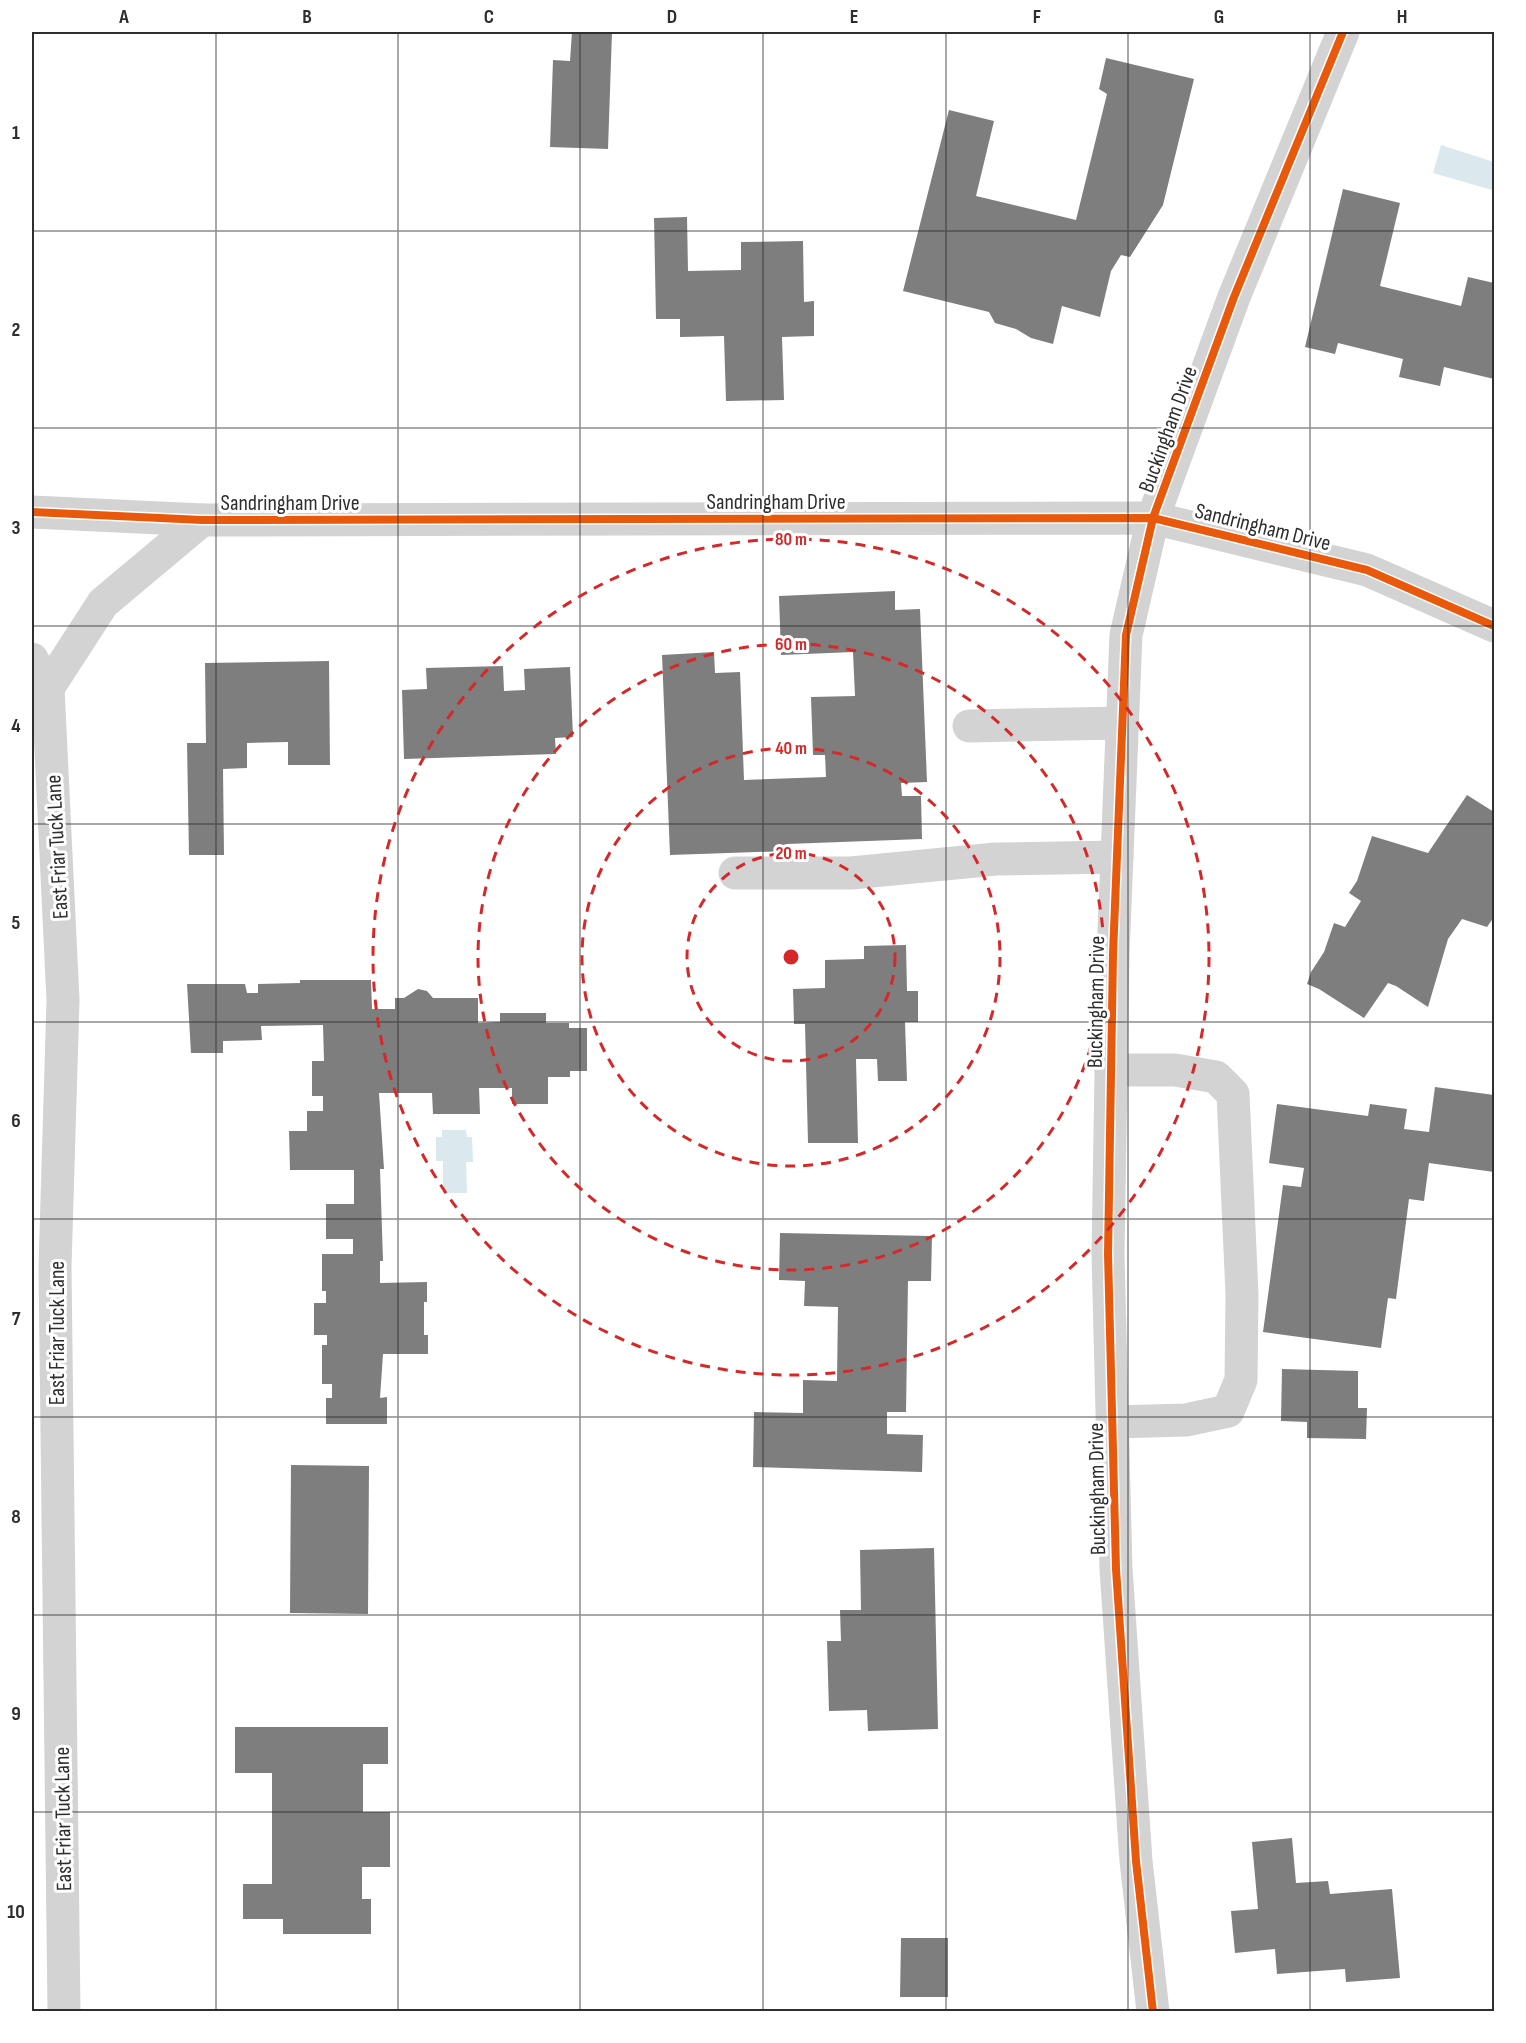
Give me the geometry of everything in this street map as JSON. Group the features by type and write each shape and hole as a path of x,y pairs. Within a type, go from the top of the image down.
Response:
{"street":[{"name":"Buckingham Drive","path":"1153,2012 1135,1849 1116,1569 1108,1254 1117,857 1126,635 1153,518 1234,297 1344,32"},
{"name":"Sandringham Drive","path":"36,513 202,520 1153,518 1367,570 1494,626"},
{"name":"Sandringham Drive","path":"48,688 103,603 202,520"},
{"name":"East Friar Tuck Lane","path":"32,659 48,688 63,1000 55,1267 64,2012"},
{"path":"969,726 1122,723"},
{"path":"735,873 851,873 996,859 1117,857"},
{"path":"1111,1070 1175,1070 1216,1077 1233,1094 1242,1294 1240,1380 1228,1411 1186,1420 1113,1422"}],"shaded area":[{"path":"1441,145 1494,162 1492,190 1433,173"},
{"path":"442,1130 466,1130 467,1137 472,1137 473,1162 466,1162 467,1193 443,1193 443,1161 436,1161 436,1137 442,1137"}],"building":[{"path":"572,32 612,32 608,149 550,147 553,60 570,61"},
{"path":"1106,58 1194,79 1163,205 1130,257 1121,255 1111,271 1100,317 1062,306 1053,344 1031,338 1016,329 995,323 989,312 903,291 949,110 994,121 976,196 1076,220 1107,94 1099,89"},
{"path":"1343,189 1400,203 1380,286 1461,306 1468,277 1494,283 1494,379 1444,367 1440,386 1399,377 1403,359 1338,343 1335,354 1305,347"},
{"path":"687,217 688,271 741,270 741,242 803,241 804,302 814,301 814,336 782,337 784,400 726,401 724,336 680,337 680,319 656,319 654,218"},
{"path":"895,591 895,610 920,609 927,782 901,783 902,796 921,796 922,839 787,844 788,851 670,855 662,655 714,652 715,673 740,672 744,780 826,777 825,755 813,755 811,697 855,696 853,652 781,655 779,596"},
{"path":"329,661 330,765 288,765 288,742 247,743 247,768 223,769 224,855 189,855 187,743 206,743 205,663"},
{"path":"503,666 504,691 525,690 524,669 570,667 573,737 555,738 556,754 404,759 402,690 427,689 426,668"},
{"path":"1467,795 1494,812 1494,917 1487,927 1462,919 1448,939 1428,1007 1388,983 1364,1018 1319,989 1307,984 1311,972 1324,952 1334,923 1345,927 1361,901 1349,893 1357,881 1372,836 1428,853"},
{"path":"906,945 907,991 918,991 918,1022 905,1022 907,1081 878,1081 877,1059 856,1059 858,1143 808,1143 805,1024 794,1024 793,989 825,988 825,960 864,959 864,946"},
{"path":"300,980 371,980 372,1009 395,1009 395,998 404,998 418,989 427,991 433,998 478,998 478,1023 500,1022 500,1013 546,1013 546,1023 569,1023 569,1028 587,1028 587,1071 570,1071 570,1077 548,1077 548,1104 512,1104 512,1088 479,1088 480,1114 433,1114 432,1093 379,1093 384,1169 380,1169 383,1261 380,1261 380,1283 427,1282 427,1302 424,1302 424,1335 428,1335 428,1354 383,1354 380,1398 387,1397 387,1424 326,1424 326,1398 332,1398 332,1384 322,1384 322,1345 327,1345 327,1335 314,1335 314,1303 326,1303 326,1291 322,1291 322,1254 353,1254 353,1239 326,1239 326,1204 354,1204 354,1170 290,1170 289,1131 307,1131 307,1111 323,1111 323,1096 312,1096 312,1061 324,1061 323,1025 261,1026 262,1040 223,1041 223,1053 191,1053 187,984 245,984 247,993 258,993 258,984 300,983"},
{"path":"1435,1087 1494,1095 1494,1172 1429,1163 1424,1201 1409,1199 1396,1299 1388,1298 1381,1348 1263,1332 1283,1185 1301,1187 1304,1168 1269,1163 1277,1104 1368,1116 1370,1104 1407,1109 1404,1129 1429,1132"},
{"path":"780,1233 932,1236 931,1281 908,1281 906,1412 887,1412 887,1434 923,1435 922,1472 753,1467 754,1412 803,1413 803,1380 837,1381 838,1307 804,1306 805,1281 779,1280"},
{"path":"1282,1369 1358,1371 1358,1408 1367,1408 1366,1439 1307,1438 1307,1422 1281,1421"},
{"path":"291,1465 369,1466 368,1614 290,1613"},
{"path":"934,1548 938,1729 868,1731 867,1710 829,1711 827,1641 841,1641 840,1610 861,1610 860,1550"},
{"path":"235,1727 388,1727 388,1764 363,1764 363,1812 390,1812 390,1867 362,1867 362,1899 371,1899 371,1934 283,1934 283,1919 243,1919 243,1884 272,1884 272,1773 235,1773"},
{"path":"1292,1838 1296,1883 1328,1881 1330,1894 1392,1889 1400,1978 1346,1982 1345,1969 1277,1974 1275,1949 1235,1953 1231,1911 1258,1909 1252,1842"},
{"path":"901,1938 948,1938 948,1997 900,1997"}],"cycle path":[{"path":"1153,2012 1136,1861 1116,1569 1108,1254 1113,954 1126,635 1153,518 1234,297 1343,32"},
{"path":"32,512 202,520 1153,518 1367,570 1494,626"}]}
